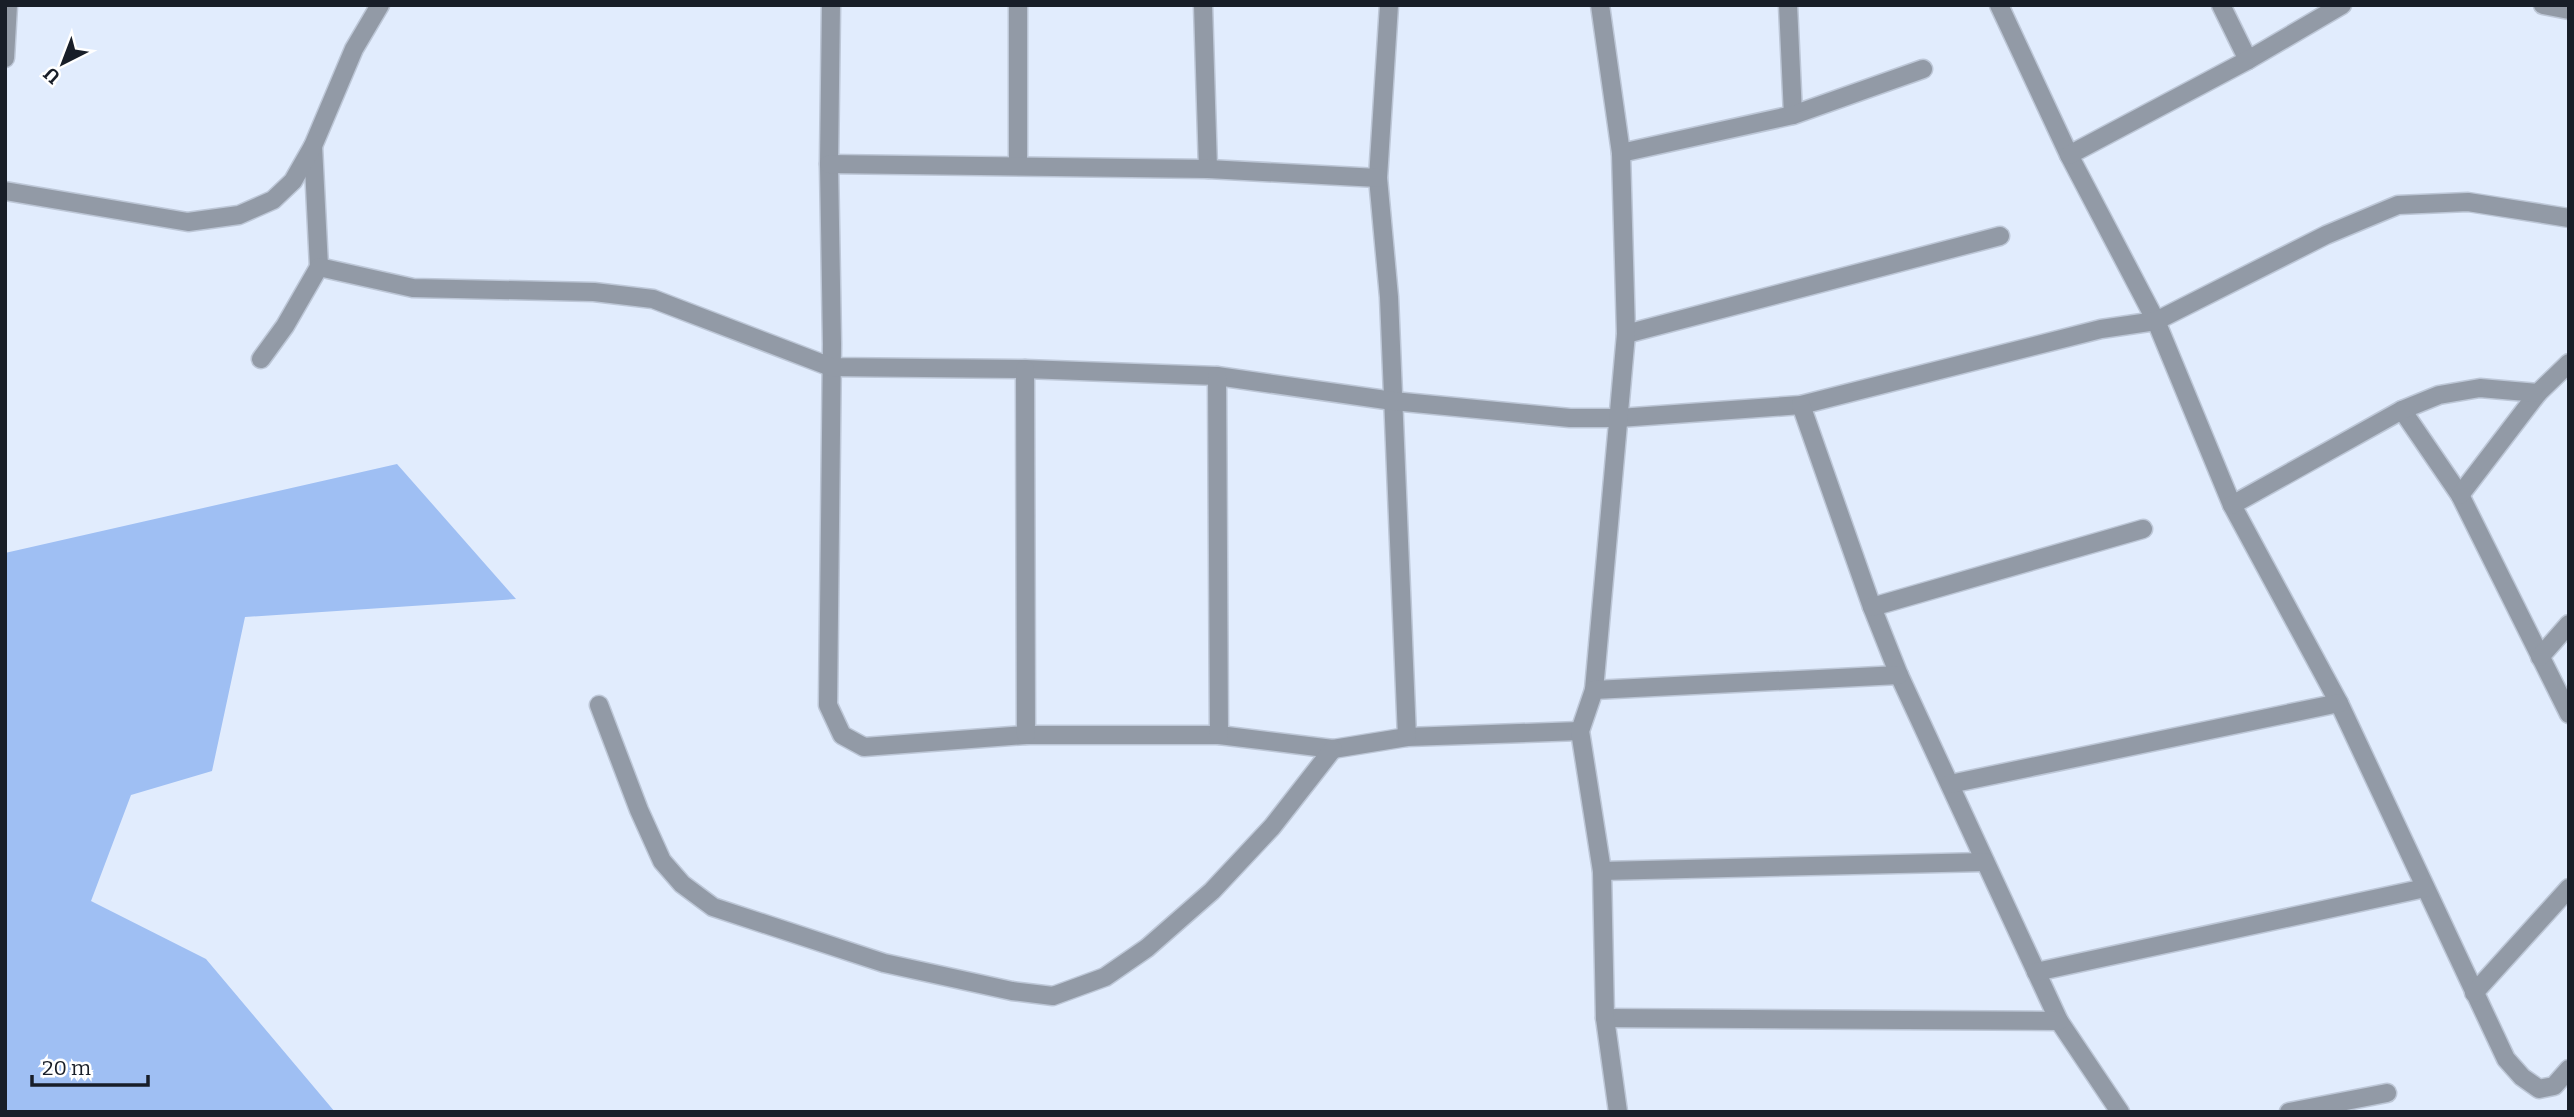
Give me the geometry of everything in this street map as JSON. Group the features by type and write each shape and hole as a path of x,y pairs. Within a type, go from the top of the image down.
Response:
{"street":[{"path":"5,58 8,5"},
{"path":"5,191 188,222 239,215 273,200 293,181 313,146 354,49 380,5"},
{"path":"831,5 828,705 842,734 864,747 1026,735 1219,736 1333,749 1407,737 1580,731"},
{"path":"1018,5 1018,165"},
{"path":"1203,5 1208,169"},
{"path":"1389,5 1378,178 1389,297 1407,737"},
{"path":"1600,5 1621,153 1626,334 1594,690 1580,731 1602,871 1605,1018 1618,1112"},
{"path":"1788,5 1793,115"},
{"path":"1999,5 2069,155 2156,321 2232,505 2339,703 2506,1059 2522,1077 2539,1089 2554,1086 2569,1069"},
{"path":"2221,5 2248,60"},
{"path":"2069,155 2248,60 2342,5"},
{"path":"2543,5 2569,10"},
{"path":"1621,153 1793,115 1923,69"},
{"path":"261,359 285,326 319,267 313,146"},
{"path":"829,164 1208,169 1378,178"},
{"path":"319,267 413,288 594,292 653,299 831,367 1025,369 1217,376 1393,401 1570,418 1619,418 1801,405 2101,329 2156,321 2326,235 2398,205 2468,202 2569,218"},
{"path":"1626,334 2000,236"},
{"path":"2460,495 2538,393 2569,363"},
{"path":"1025,369 1026,735"},
{"path":"1217,376 1219,736"},
{"path":"2232,505 2402,410 2439,395 2480,387 2538,393"},
{"path":"1801,405 1872,607 1899,675 2059,1021 2120,1112"},
{"path":"2402,410 2460,495 2569,714"},
{"path":"1872,607 2143,529"},
{"path":"2540,656 2569,624"},
{"path":"1594,690 1899,675"},
{"path":"1950,784 2339,703"},
{"path":"599,705 639,810 662,860 682,884 713,907 884,963 1012,991 1053,996 1105,977 1147,948 1202,899 1272,827 1333,749"},
{"path":"1602,871 1985,862"},
{"path":"2036,972 2425,888"},
{"path":"2474,993 2569,888"},
{"path":"1605,1018 2059,1021"},
{"path":"2289,1112 2386,1093"}],"shaded area":[{"path":"397,464 516,599 245,617 212,771 131,795 91,901 206,959 335,1112 5,1112 5,553"}]}
